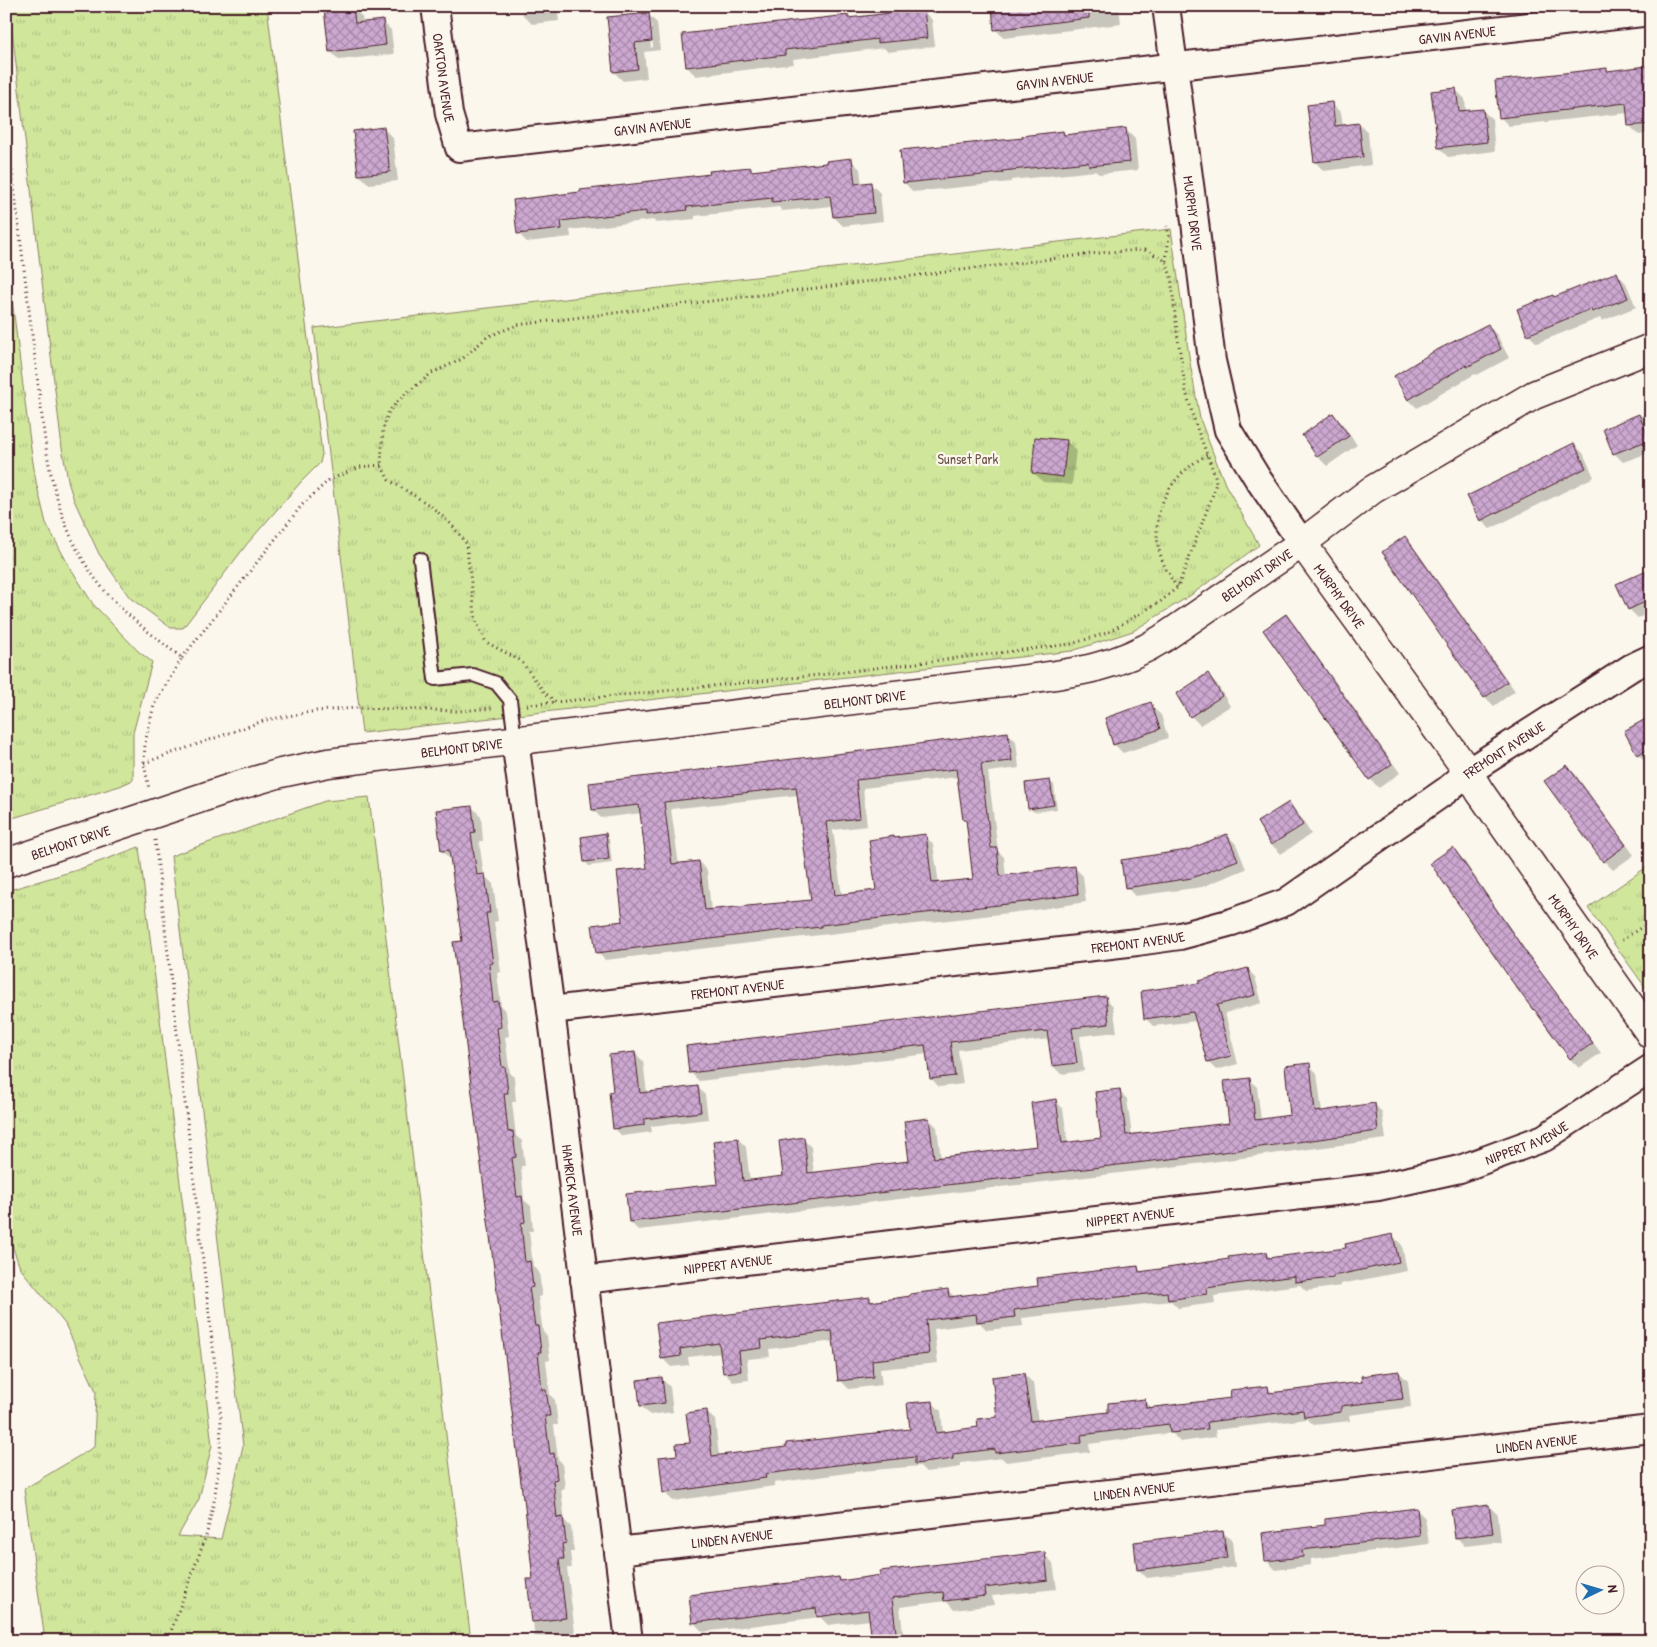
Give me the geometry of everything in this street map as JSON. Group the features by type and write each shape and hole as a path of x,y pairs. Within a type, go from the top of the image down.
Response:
{"street":[{"name":"OAKTON AVENUE","path":"435,6 449,114 460,148"},
{"name":"MURPHY DRIVE","path":"1166,6 1212,361 1228,430 1258,479 1302,543 1468,772 1651,1035"},
{"name":"GAVIN AVENUE","path":"460,148 1651,12"},
{"name":"BELMONT DRIVE","path":"6,863 281,773 328,763 1020,680 1102,667 1147,649 1302,543 1372,490 1534,395 1651,348"},
{"name":"FREMONT AVENUE","path":"551,1010 1180,936 1232,922 1286,902 1447,790 1468,772 1632,668 1651,658"},
{"name":"HAMRICK AVENUE","path":"515,740 551,1010 629,1641"},
{"name":"NIPPERT AVENUE","path":"584,1280 1378,1187 1460,1169 1544,1138 1651,1068"},
{"name":"LINDEN AVENUE","path":"618,1551 1651,1429"}],"lane":[{"path":"420,558 435,679 474,676 496,684 510,700 515,740"}],"path":[{"path":"6,121 49,470 60,511 83,563 116,603 146,630 182,658"},
{"path":"144,763 266,720 316,711 357,708 459,711 556,702 819,675 1071,644 1107,633 1161,601 1178,588 1216,483 1215,475 1186,392 1177,332 1172,277 1166,261 1169,236 1167,226"},
{"path":"556,702 544,692 521,661 486,642 476,621 466,544 457,531 432,506 389,480 381,466 383,429 389,411 404,395 432,373 462,359 487,337 517,325 1107,252 1144,250 1166,261"},
{"path":"1178,588 1168,575 1160,554 1157,530 1158,514 1170,486 1193,462 1208,455"},
{"path":"169,1641 207,1533 220,1459 221,1418 152,815 144,763 145,743 154,706 182,658 302,505 329,480 360,467 381,466"},
{"path":"1622,940 1651,921"}],"green space":[{"path":"9,6 267,6 322,454 320,463 247,544 183,628 171,628 130,598 99,554 69,485 62,448"},
{"name":"Sunset Park","path":"1171,229 1200,419 1225,484 1259,545 1191,595 1133,631 1072,651 362,733 314,328"},
{"path":"6,252 31,449 36,482 46,523 68,564 93,604 138,651 152,662 133,733 133,780 120,786 6,820"},
{"path":"369,797 471,1641 45,1641 24,1489 94,1447 96,1391 65,1324 20,1268 6,1228 6,891 77,870 139,847 212,1445 199,1499 178,1536 221,1539 243,1446 171,856 325,801"},
{"path":"1651,864 1651,995 1588,908"}],"building":[{"path":"353,6 355,23 383,20 386,45 329,52 324,9"},
{"path":"992,6 1089,6 1089,18 994,30"},
{"path":"924,9 927,38 877,43 877,39 785,50 785,55 686,67 682,34 848,15 848,18"},
{"path":"649,13 652,41 635,43 638,69 613,72 607,17"},
{"path":"1647,66 1649,90 1651,90 1651,124 1628,126 1626,103 1499,118 1495,81 1607,68 1607,71"},
{"path":"1456,88 1459,111 1483,109 1487,142 1438,148 1431,91"},
{"path":"1332,102 1335,126 1359,123 1363,157 1314,162 1307,105"},
{"path":"384,127 390,172 358,175 353,131"},
{"path":"1126,128 1130,162 1089,166 1088,162 903,183 900,150 1023,138 1022,136 1063,131 1064,135"},
{"path":"852,158 855,184 871,182 874,213 833,217 830,196 772,202 772,198 686,207 687,210 646,215 646,211 561,221 562,229 517,234 513,200 710,174 709,171 751,167 751,171 826,163 826,161"},
{"path":"1617,272 1628,298 1592,312 1591,309 1527,335 1517,309 1553,295 1554,297"},
{"path":"1488,324 1501,349 1467,367 1466,365 1408,400 1394,376 1433,352"},
{"path":"1333,413 1349,436 1317,457 1302,435"},
{"path":"1639,414 1649,440 1613,454 1603,429"},
{"path":"1035,437 1067,440 1063,477 1032,473"},
{"path":"1574,443 1586,468 1480,521 1467,496"},
{"path":"1405,536 1507,682 1484,698 1382,552"},
{"path":"1651,568 1651,599 1628,610 1616,584"},
{"path":"1286,614 1392,764 1369,780 1263,630"},
{"path":"1208,673 1222,696 1190,717 1176,694"},
{"path":"1151,702 1160,729 1113,745 1105,718"},
{"path":"1651,716 1651,748 1637,755 1624,731"},
{"path":"1008,732 1012,761 981,764 991,848 997,848 1000,876 1075,866 1078,894 1026,902 596,953 592,925 623,921 617,871 647,868 639,805 592,810 589,783","holes":["956,769 963,820 966,820 973,879 932,883 926,834 894,838 894,836 869,840 876,890 835,895 826,822 860,818 856,780","796,787 811,900 705,910 699,861 672,864 664,802"]},
{"path":"1567,765 1626,845 1603,862 1544,781"},
{"path":"1050,780 1054,805 1028,809 1025,783"},
{"path":"1289,802 1303,825 1271,845 1257,822"},
{"path":"472,806 475,832 471,833 477,875 485,874 490,913 486,913 493,963 489,964 493,1002 498,1001 501,1027 497,1028 502,1067 505,1067 508,1093 504,1093 508,1132 513,1131 516,1157 512,1158 517,1197 522,1196 525,1222 521,1223 525,1262 530,1261 533,1287 529,1288 535,1326 538,1326 541,1352 538,1352 542,1390 546,1390 550,1416 545,1416 550,1454 554,1453 557,1479 553,1480 557,1518 563,1517 566,1543 562,1544 564,1559 559,1559 566,1618 532,1622 527,1579 533,1579 524,1498 453,942 462,941 449,850 441,851 436,810"},
{"path":"606,833 609,859 584,862 581,837"},
{"path":"1227,834 1238,860 1192,878 1125,888 1121,860 1187,850"},
{"path":"1453,847 1525,951 1593,1043 1570,1059 1511,980 1430,863"},
{"path":"1248,968 1255,995 1217,1005 1231,1056 1207,1062 1193,1012 1144,1019 1141,991 1200,983 1199,981"},
{"path":"1106,996 1109,1024 1072,1028 1077,1063 1052,1066 1047,1031 950,1042 955,1076 930,1079 925,1045 689,1073 686,1046"},
{"path":"635,1052 640,1093 698,1086 701,1112 644,1119 644,1125 613,1129 609,1092 613,1091 609,1055"},
{"path":"1310,1063 1315,1112 1375,1103 1378,1131 1187,1157 629,1222 626,1194 718,1184 713,1141 738,1138 743,1181 783,1176 779,1141 804,1137 808,1173 909,1161 904,1121 929,1118 934,1158 1037,1146 1031,1103 1056,1099 1062,1143 1101,1138 1095,1092 1120,1089 1126,1135 1229,1123 1224,1081 1250,1078 1255,1120 1290,1115 1285,1066"},
{"path":"1393,1234 1399,1262 1333,1276 1333,1278 1295,1282 1295,1276 1206,1288 1207,1294 1168,1300 1167,1292 1080,1301 1014,1310 1015,1317 977,1322 976,1314 926,1320 929,1354 872,1360 873,1377 838,1381 832,1331 761,1340 762,1348 739,1351 741,1371 723,1373 719,1343 680,1349 681,1356 661,1359 656,1323 870,1297 870,1302 948,1289 949,1297 1038,1286 1037,1278 1138,1266 1139,1272 1266,1252 1267,1258 1346,1248 1345,1244"},
{"path":"1399,1371 1403,1399 1341,1406 1341,1412 1304,1417 1303,1410 1207,1422 1208,1429 1170,1433 1169,1424 1081,1435 1082,1443 995,1453 995,1449 953,1454 953,1459 915,1464 915,1457 853,1463 765,1474 766,1478 663,1493 659,1457 677,1455 676,1444 690,1443 686,1413 707,1410 712,1456 786,1447 786,1443 910,1429 907,1403 933,1401 936,1433 978,1427 977,1419 997,1417 992,1377 1024,1373 1031,1421 1108,1412 1108,1403 1145,1399 1146,1408 1231,1398 1230,1390 1268,1386 1269,1393 1362,1382 1361,1376"},
{"path":"662,1377 665,1403 640,1406 637,1380"},
{"path":"1489,1505 1493,1533 1455,1538 1451,1510"},
{"path":"1417,1508 1420,1536 1302,1550 1303,1557 1265,1561 1262,1533 1325,1525 1325,1519"},
{"path":"1223,1531 1227,1558 1137,1570 1134,1542"},
{"path":"1045,1552 1048,1580 984,1588 985,1596 944,1601 943,1592 892,1598 897,1641 872,1641 868,1610 817,1617 816,1608 692,1623 689,1595 839,1577 840,1581 881,1575 880,1571"}]}
